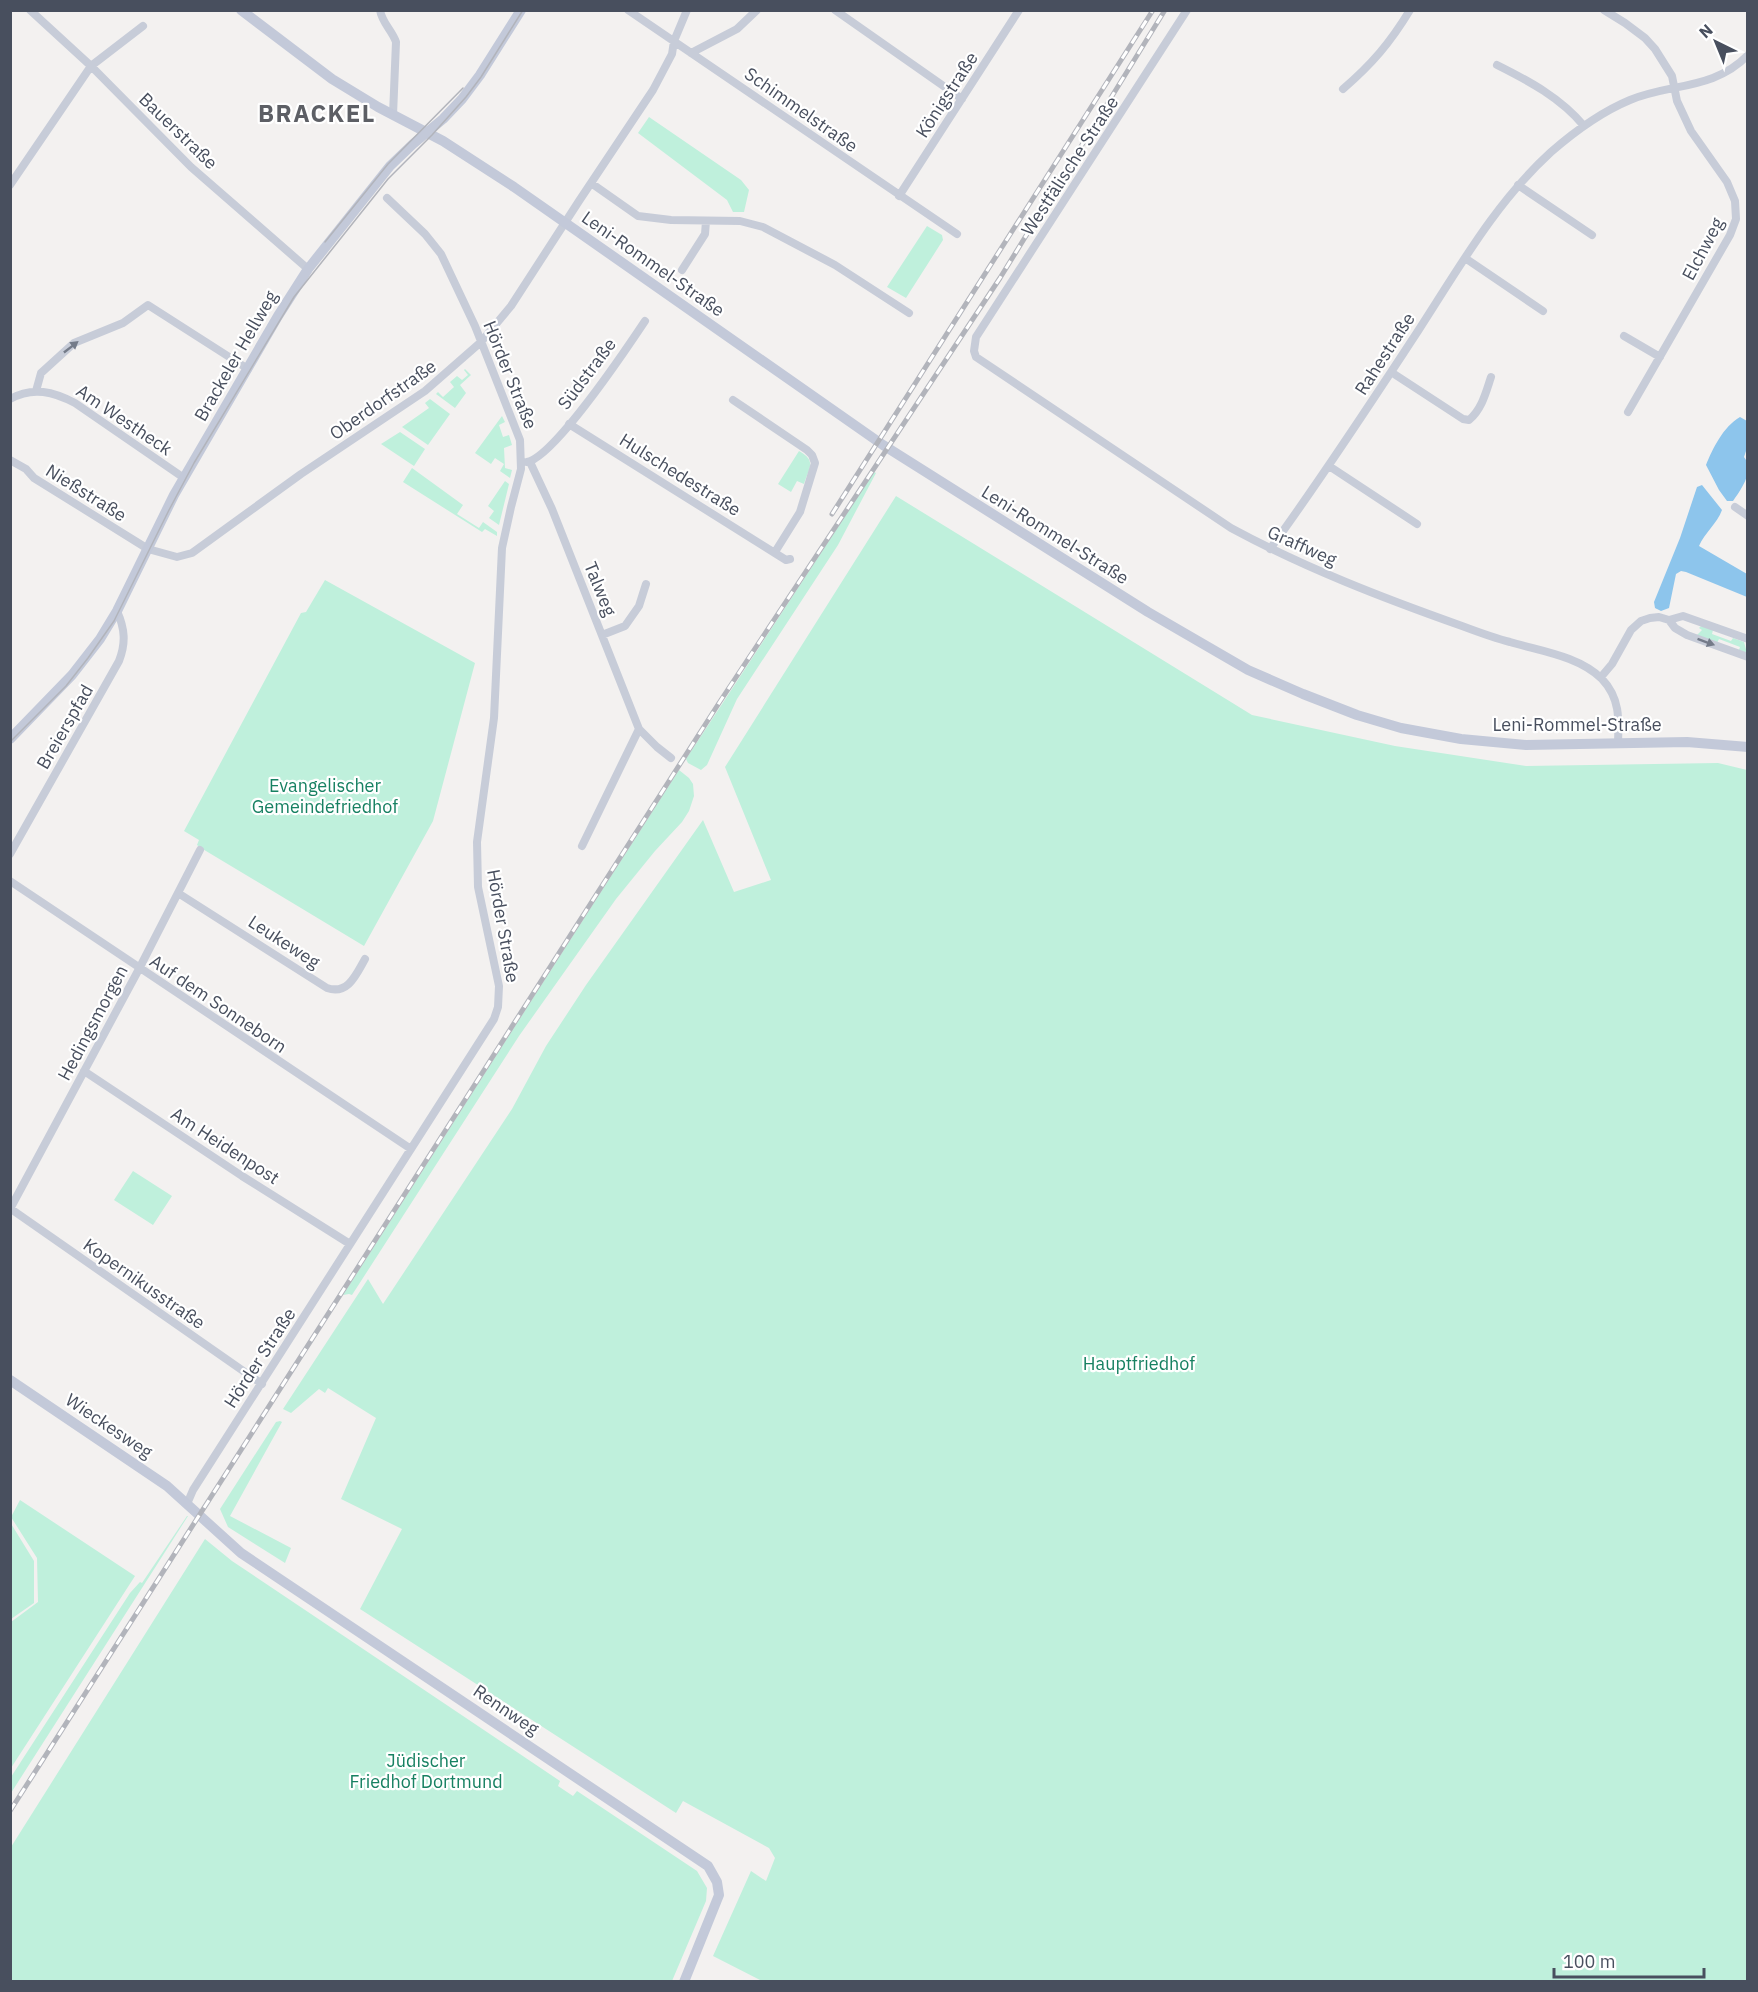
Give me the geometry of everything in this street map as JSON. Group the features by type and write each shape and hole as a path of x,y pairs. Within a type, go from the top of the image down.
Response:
{"main road":[{"name":"Leni-Rommel-Straße","path":"241,10 332,79 393,115 451,145 566,222 873,439 1138,606 1248,670 1335,707 1401,728 1461,739 1505,745 1687,742 1748,747"},
{"name":"Brackeler Hellweg","path":"10,739 72,675 100,639 117,611 184,478 278,316 308,269 390,166 443,119 474,83 520,10"},
{"name":"Wieckesweg","path":"10,1380 145,1470 187,1504"},
{"name":"Rennweg","path":"187,1504 241,1553 708,1866 717,1882 719,1895 684,1982"}],"street":[{"name":"Bauerstraße","path":"30,10 92,66 191,167 308,269"},
{"path":"380,10 382,20 394,35 396,42 393,115"},
{"name":"Schimmelstraße","path":"628,10 957,234"},
{"name":"Oberdorfstraße","path":"148,549 177,557 192,553 301,474 425,392 481,342 511,306 653,90 672,54 674,41 687,10"},
{"path":"691,53 737,29 758,10"},
{"path":"835,10 962,99"},
{"name":"Königstraße","path":"899,196 1019,10"},
{"name":"Westfälische Straße","path":"976,337 1187,10"},
{"path":"1343,89 1363,72 1389,44 1410,10"},
{"name":"Elchweg","path":"1604,10 1619,18 1645,38 1654,49 1672,76 1677,101 1691,131 1727,182 1735,201 1736,219 1730,235 1628,412"},
{"path":"10,185 92,66 143,26"},
{"name":"Rahestraße","path":"1270,549 1329,466 1498,209 1518,185 1554,150 1584,126 1630,100 1711,80 1737,65 1748,55"},
{"path":"1497,65 1556,99 1584,126"},
{"path":"591,183 638,216 671,220 740,221 757,225 835,265 909,313"},
{"path":"1518,185 1592,235"},
{"name":"Hörder Straße","path":"187,1504 193,1490 494,1019 500,997 478,887 477,842 494,717 502,548 526,462 520,440 481,342 441,254 425,234 387,198"},
{"path":"682,270 705,234 706,221"},
{"path":"1465,258 1543,311"},
{"path":"10,399 36,391 41,373 74,343 123,323 148,305 248,369"},
{"name":"Südstraße","path":"526,462 542,453 569,424 645,321"},
{"path":"1624,336 1660,357"},
{"name":"Graffweg","path":"976,337 974,351 981,361 1230,528 1270,549 1348,583 1432,616 1580,664 1601,677 1617,702 1620,720 1618,743"},
{"path":"1391,372 1463,419 1469,420 1485,398 1491,377"},
{"name":"Am Westheck","path":"36,391 59,395 75,403 184,478"},
{"path":"733,400 807,450 815,463 800,512 775,552"},
{"name":"Hulschedestraße","path":"569,424 786,560 790,559"},
{"name":"Nießstraße","path":"10,460 34,478 148,549"},
{"name":"Talweg","path":"526,462 552,509 639,729 671,758"},
{"path":"1329,466 1417,524"},
{"path":"1736,507 1748,516"},
{"path":"602,635 625,626 639,606 646,584"},
{"name":"Breierspfad","path":"10,854 119,661 124,648 124,631 117,611"},
{"path":"1669,620 1683,616 1748,639"},
{"path":"1601,677 1612,664 1631,630 1636,624 1650,618 1659,617 1669,620 1680,632 1748,657"},
{"path":"582,846 639,729"},
{"name":"Hedingsmorgen","path":"10,1209 140,969 200,850"},
{"name":"Auf dem Sonneborn","path":"10,881 411,1149"},
{"name":"Leukeweg","path":"178,893 327,988 333,990 347,986 365,959"},
{"name":"Am Heidenpost","path":"84,1071 351,1245"},
{"name":"Kopernikusstraße","path":"10,1209 262,1384"}],"green space":[{"path":"649,117 741,180 749,190 744,212 733,212 727,200 638,133"},
{"path":"927,226 942,235 943,240 906,298 887,287"},
{"path":"465,369 471,375 460,385 466,393 455,408 436,394 438,392 443,397 454,387 450,382 457,376 462,380 468,375"},
{"path":"430,399 450,414 428,445 402,427 429,408 425,403"},
{"path":"502,416 505,422 499,425 503,437 509,435 512,445 504,448 505,468 512,470 510,478 500,471 504,464 495,458 491,464 475,453"},
{"path":"400,432 425,449 414,466 381,444"},
{"path":"799,451 808,458 810,465 804,484 797,481 791,492 778,484"},
{"path":"412,468 463,505 457,514 479,528 483,522 497,532 497,536 485,529 482,532 403,482"},
{"path":"874,472 876,473 838,545 737,699 707,765 701,770 688,763 686,759"},
{"path":"505,481 509,484 499,525 489,518 494,511 488,506"},
{"name":"Hauptfriedhof","path":"896,496 1252,715 1395,746 1526,766 1718,763 1747,770 1747,1981 762,1981 713,1956 751,1871 766,1881 775,1858 769,1848 683,1801 676,1813 360,1609 402,1529 341,1499 376,1418 328,1388 325,1393 319,1389 291,1413 283,1409 368,1279 383,1304 512,1109 546,1046 586,985 703,820 734,892 771,880 725,767"},
{"name":"Evangelischer Gemeindefriedhof","path":"325,580 475,663 433,821 364,946 201,848 197,845 199,840 184,831 301,613 306,612"},
{"path":"1701,626 1713,630 1712,634 1731,641 1733,638 1744,642 1747,653 1739,650 1740,647 1719,639 1717,643 1697,635 1702,630 1699,628"},
{"path":"679,770 693,784 694,796 682,822 616,899 519,1036 352,1295 343,1295"},
{"path":"133,1171 172,1196 153,1225 114,1200"},
{"path":"276,1422 282,1422 230,1516 291,1548 285,1563 228,1527 220,1509"},
{"path":"20,1500 135,1576 11,1768 11,1622 38,1602 37,1558 11,1517"},
{"path":"187,1516 11,1793 11,1777 130,1593 140,1582 142,1583"},
{"path":"10,1522 34,1561 34,1603 11,1619"},
{"name":"Jüdischer Friedhof Dortmund","path":"205,1539 232,1561 560,1781 558,1786 573,1796 577,1791 697,1871 707,1888 706,1901 672,1981 11,1981 11,1847"}],"water":[{"path":"1740,417 1747,421 1747,448 1744,457 1748,468 1743,485 1733,501 1727,501 1706,465 1724,432"},
{"path":"1702,485 1722,510 1699,546 1747,574 1747,597 1681,571 1676,574 1669,608 1661,611 1655,608 1654,602 1680,538 1697,487"}],"tram line":[{"path":"10,742 66,686 114,621 194,463 294,297 388,179 466,97 523,10"},
{"path":"325,242 388,164 463,88"}],"railway":[{"path":"832,514 1153,10"},
{"path":"10,1811 719,703 1000,278 1165,10"}],"district":[{"name":"BRACKEL","path":"317,114"}]}
